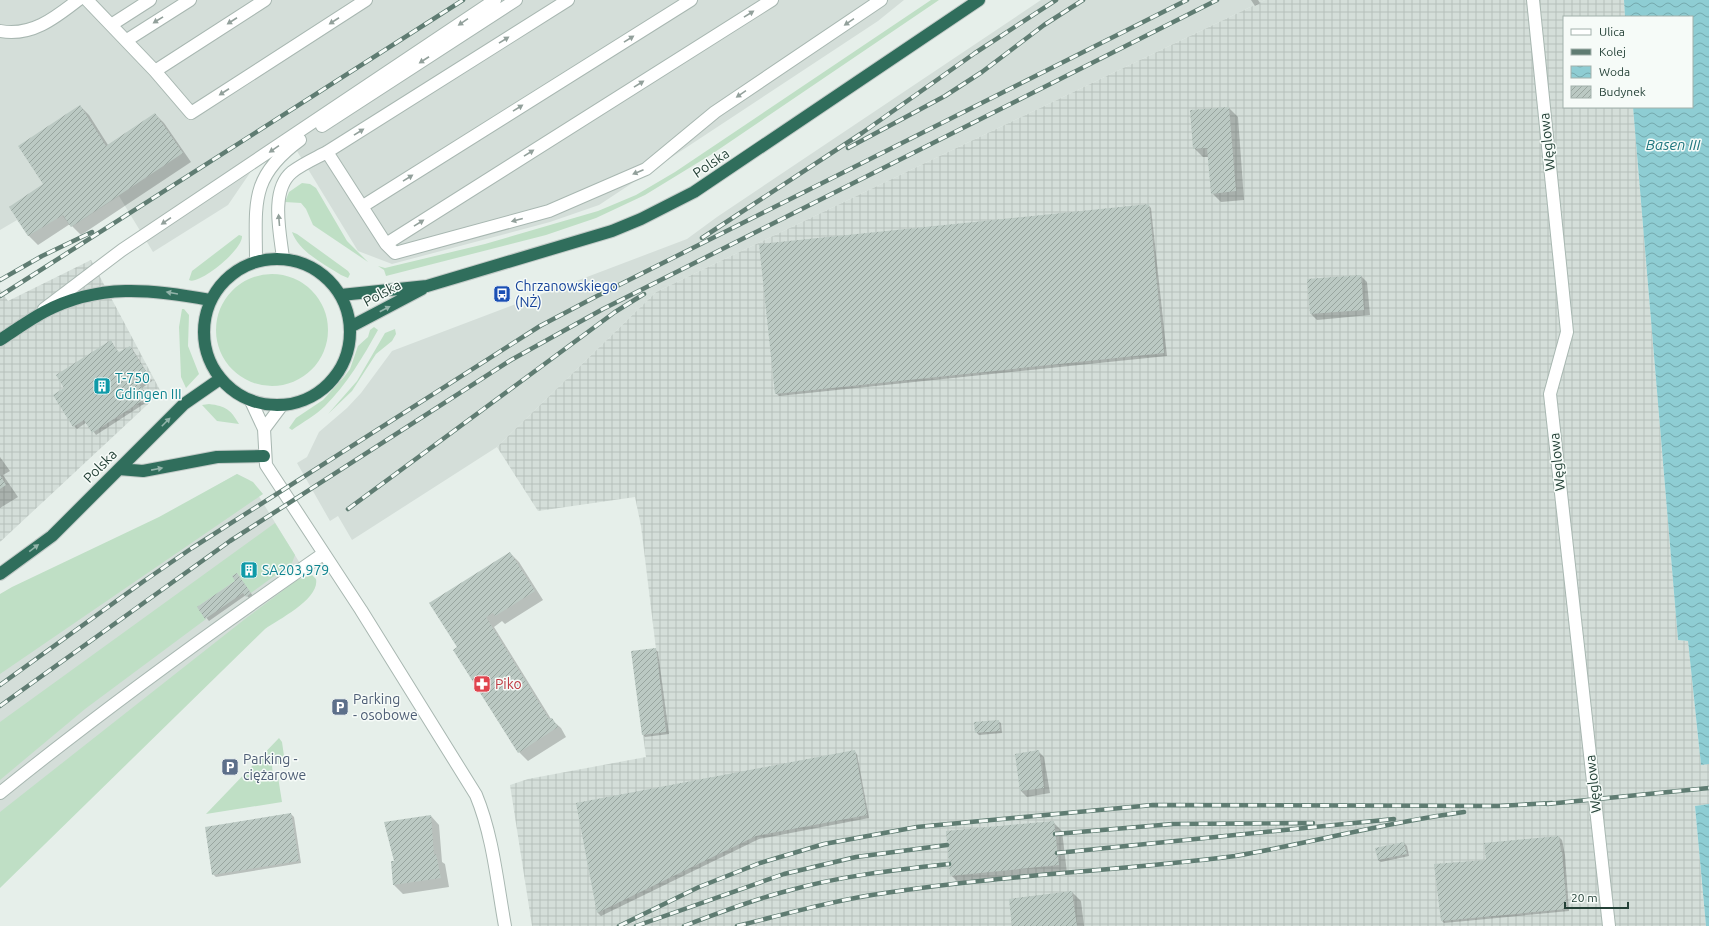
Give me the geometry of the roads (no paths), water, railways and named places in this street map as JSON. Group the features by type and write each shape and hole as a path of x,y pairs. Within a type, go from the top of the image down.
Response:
{"highway":[{"name":"Polska","path":"341,295 427,286 612,231 667,207 694,192 979,0"},
{"path":"282,258 306,264 319,272 326,277 341,295 347,311 350,327 348,350 339,371 324,388 304,400 282,405 267,405 251,401 238,395 220,379 208,357 203,338 204,318 210,300 227,278 238,269 256,261 282,258"},
{"name":"Polska","path":"350,327 427,286"},
{"path":"0,340 43,312 71,300 120,290 167,292 210,300"},
{"name":"Polska","path":"0,574 52,536 184,404 220,379"},
{"path":"119,469 143,472 218,457 264,456"}],"street":[{"path":"0,31 27,31 43,24 78,0"},
{"path":"86,0 155,70 191,113 366,0"},
{"path":"111,25 150,0"},
{"path":"127,40 190,0"},
{"path":"155,70 265,0"},
{"path":"26,324 122,250 495,0"},
{"path":"256,261 258,195 268,169 306,136 516,0"},
{"path":"282,258 278,196 281,186 293,171 327,152 568,0"},
{"path":"363,206 691,0"},
{"path":"386,244 772,0"},
{"path":"327,152 386,244 395,253 548,211 646,169 715,112 881,0"},
{"name":"Węglowa","path":"1532,0 1567,332 1550,394 1609,926"},
{"path":"251,401 264,429 264,456 266,465 421,705 476,795 484,814 490,840 505,926"},
{"path":"264,429 282,405"},
{"path":"0,793 130,692 323,554"}],"water":[{"name":"Basen III","path":"1624,0 1709,0 1709,764 1701,765 1688,641 1678,640 1633,108 1693,108 1693,16 1625,16"},
{"path":"1709,804 1709,926 1706,926 1695,806"}],"railway":[{"path":"0,296 463,0"},
{"path":"702,238 862,133 975,53 1056,0"},
{"path":"848,148 945,96 982,72 1044,25 1083,0"},
{"path":"0,685 192,548 540,326 1187,0"},
{"path":"0,706 230,541 511,360 603,309 1217,0"},
{"path":"0,280 42,256 92,232"},
{"path":"348,509 615,312 644,294"},
{"path":"1547,804 1709,788"},
{"path":"619,926 699,887 760,863 824,844 917,827 1153,805 1498,806 1552,803"},
{"path":"737,926 829,903 885,893 1016,877 1148,866 1235,856 1407,821 1464,812"},
{"path":"1057,853 1394,819"},
{"path":"1055,834 1173,824 1313,823"},
{"path":"636,926 784,874 856,857 947,845"},
{"path":"684,926 748,903 827,881 867,874 949,864"}],"place":[{"name":"Chrzanowskiego (NŻ)","path":"502,294"},
{"name":"T-750 Gdingen III","path":"102,386"},
{"name":"SA203,979","path":"249,570"},
{"name":"Piko","path":"482,684"},
{"name":"Parking - osobowe","path":"340,707"},
{"name":"Parking - ciężarowe","path":"230,767"}]}
